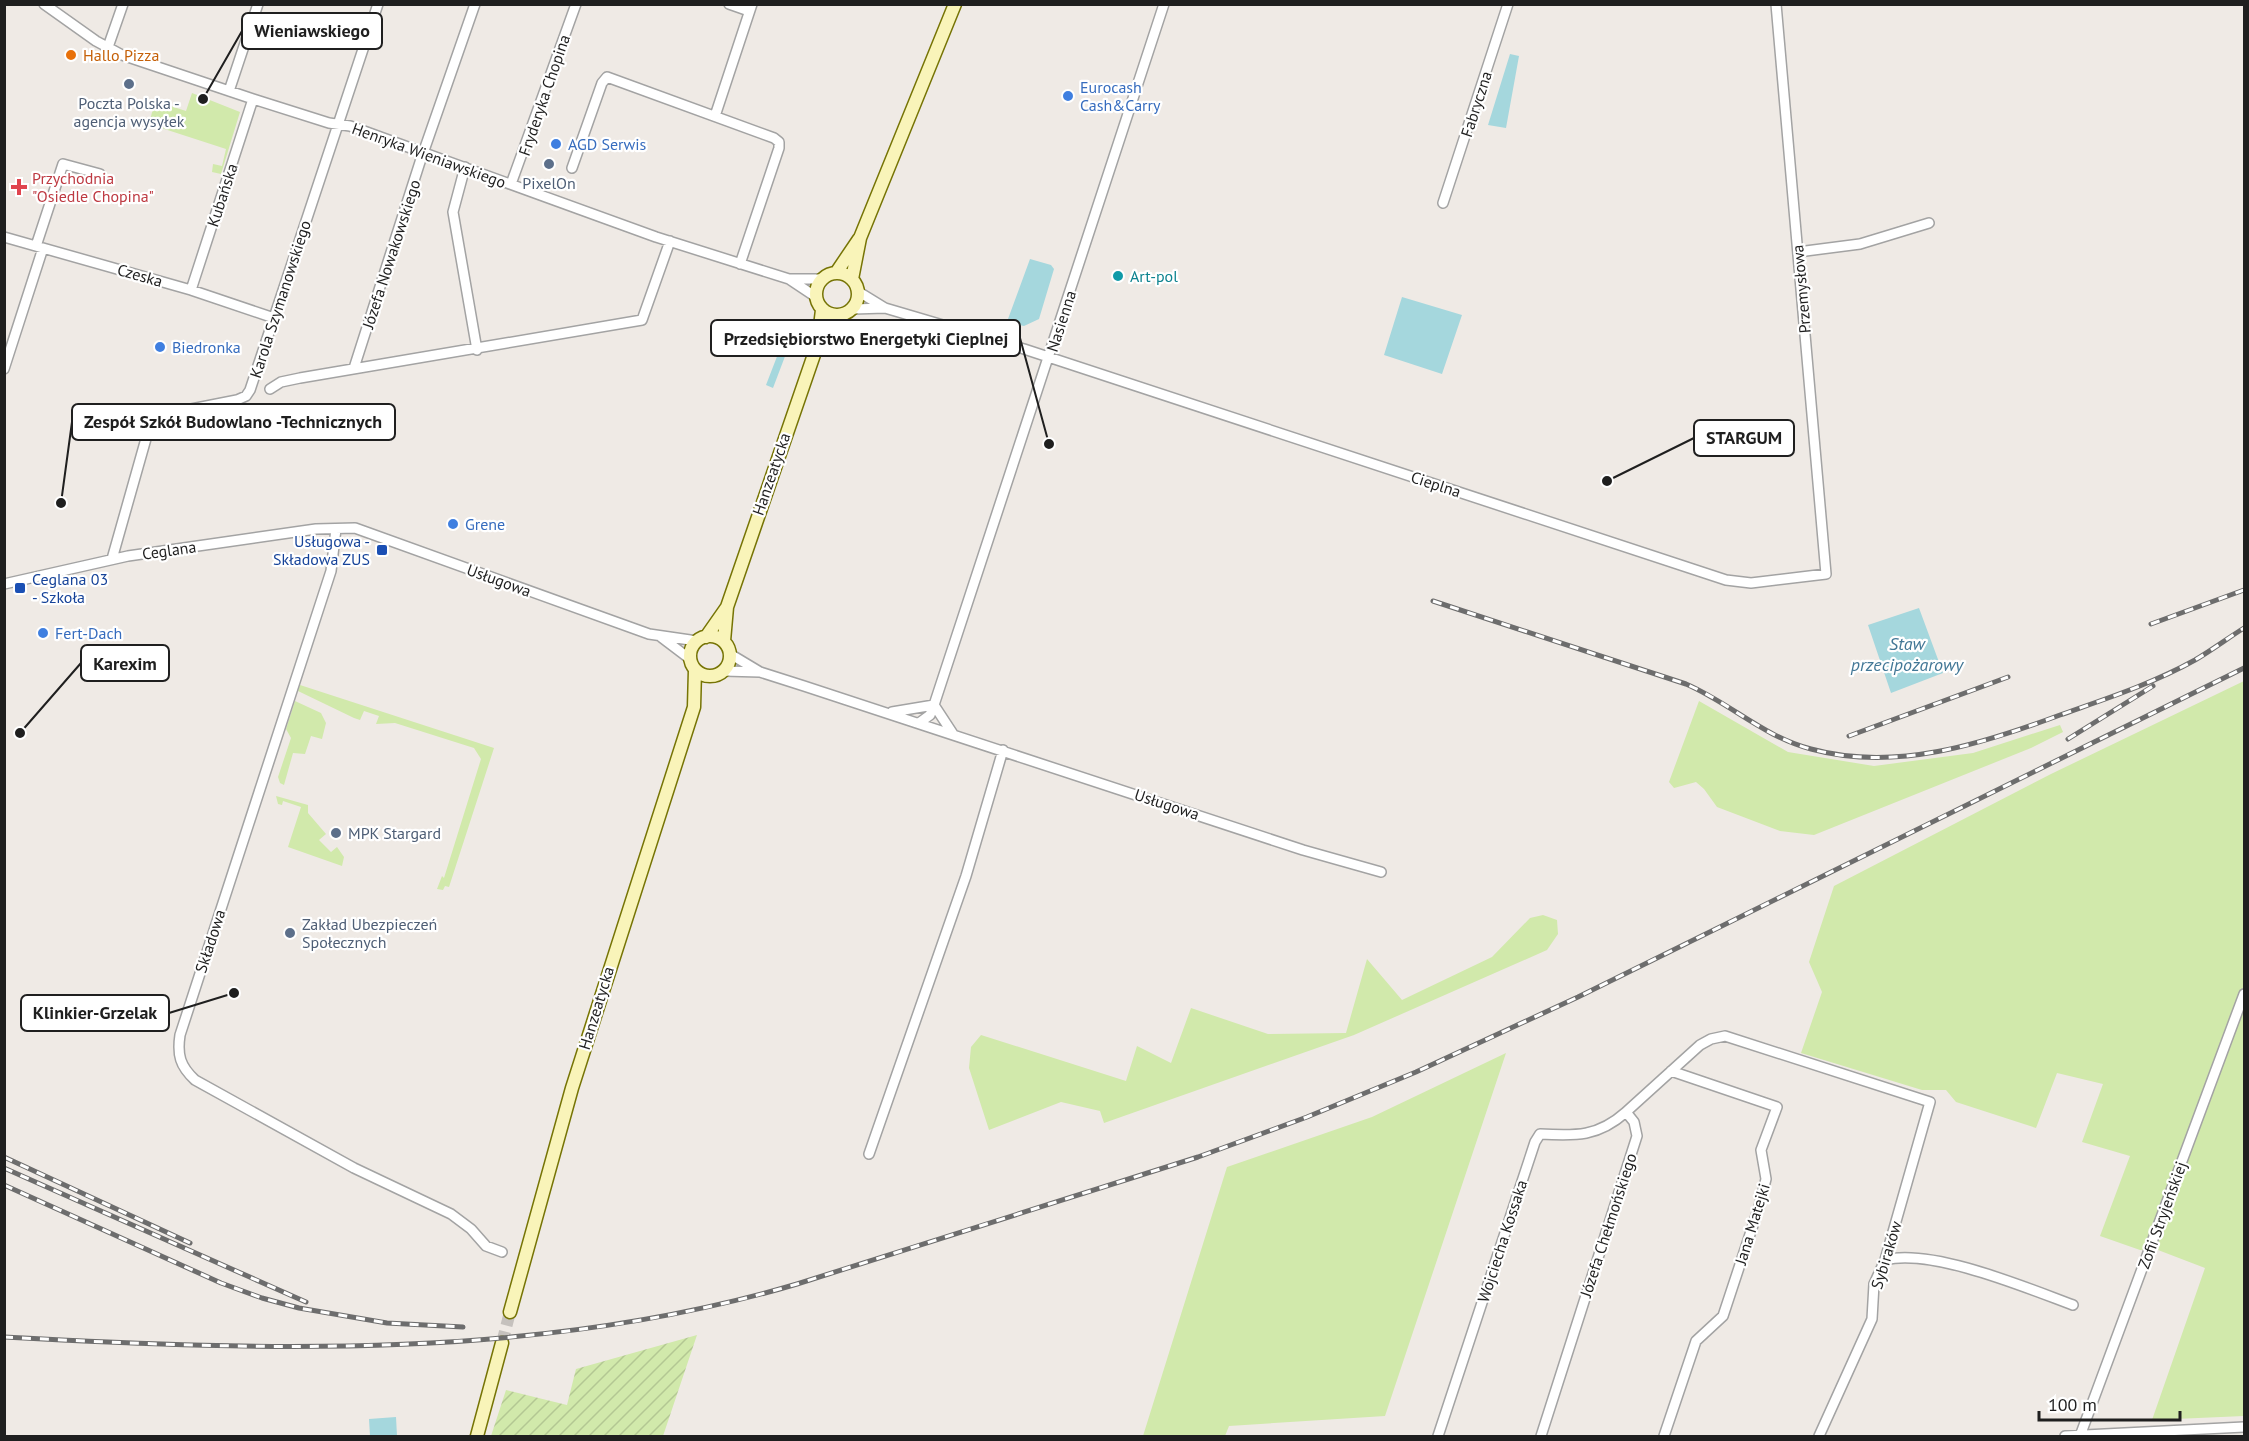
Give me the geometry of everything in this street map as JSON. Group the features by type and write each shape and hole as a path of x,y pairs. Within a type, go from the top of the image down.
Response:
{"street":[{"name":"Henryka Wieniawskiego","path":"44,4 122,55 253,99 350,126 670,242 789,279 816,297"},
{"path":"108,47 123,4"},
{"path":"229,91 258,4"},
{"name":"Karola Szymanowskiego","path":"112,559 151,422 161,415 246,396 250,390 378,4"},
{"name":"Józefa Nowakowskiego","path":"354,368 475,4"},
{"name":"Fryderyka Chopina","path":"511,184 576,4"},
{"path":"715,116 751,8 729,4"},
{"path":"955,4 860,238 852,279 858,292 885,308 1050,357"},
{"name":"Nasienna","path":"934,705 1164,4"},
{"name":"Fabryczna","path":"1443,203 1508,4"},
{"name":"Przemysłowa","path":"1776,4 1826,574"},
{"path":"572,168 602,83 607,77 779,142 740,264"},
{"name":"Kubańska","path":"191,290 253,99"},
{"path":"4,369 63,164 100,174"},
{"path":"465,167 453,212 477,350"},
{"path":"1798,252 1860,244 1929,223"},
{"name":"Czeska","path":"4,237 275,313"},
{"path":"860,238 836,273 822,279 817,287 816,297 822,310 838,316 853,309 885,308"},
{"path":"270,389 281,381 477,350 642,320 670,242"},
{"path":"836,273 852,279"},
{"name":"Henryka Wieniawskiego","path":"789,279 822,279"},
{"path":"853,309 858,292"},
{"name":"Hanzeatycka","path":"724,641 727,607 818,343 822,310"},
{"name":"Hanzeatycka","path":"818,343 838,316"},
{"name":"Cieplna","path":"1050,357 1726,580 1751,583 1826,574"},
{"name":"Usługowa","path":"336,529 355,528 661,638 701,639"},
{"name":"Ceglana","path":"4,584 112,559 315,529 336,529"},
{"name":"Składowa","path":"336,529 331,571 180,1035 179,1059 184,1070 195,1080 354,1168 451,1214 471,1228 486,1246 502,1252"},
{"name":"Hanzeatycka","path":"701,639 727,607"},
{"path":"715,637 724,641 730,654 719,673 704,676 693,664 690,652 701,639 715,637"},
{"name":"Usługowa","path":"661,638 693,664"},
{"name":"Usługowa","path":"730,654 760,672 1004,750 1303,850 1381,872"},
{"name":"Hanzeatycka","path":"693,664 694,707"},
{"name":"Usługowa","path":"719,673 760,672"},
{"name":"Hanzeatycka","path":"510,1312 575,1077 694,707 719,673"},
{"path":"919,723 925,720 934,705 953,734"},
{"name":"Usługowa","path":"887,712 934,705"},
{"path":"869,1154 966,876 1004,750"},
{"name":"Zofii Stryjeńskiej","path":"2080,1436 2244,994"},
{"name":"Sybiraków","path":"1671,1071 1700,1046 1711,1039 1725,1035 1930,1102 1885,1260 1874,1284 1872,1319 1819,1437"},
{"path":"1626,1112 1671,1071"},
{"name":"Jana Matejki","path":"1664,1437 1696,1341 1723,1316 1761,1198 1766,1169 1761,1150 1777,1107 1671,1071"},
{"name":"Wojciecha Kossaka","path":"1438,1437 1535,1142 1540,1134 1587,1135 1602,1131 1626,1112"},
{"name":"Józefa Chełmońskiego","path":"1541,1437 1637,1136 1634,1122 1626,1112"},
{"path":"1885,1260 1902,1256 1928,1260 1998,1278 2073,1305"},
{"path":"477,1437 502,1343"},
{"path":"2066,1437 2244,1427"}],"green space":[{"path":"192,93 240,112 221,174 212,172 213,164 222,166 226,149 149,124 155,101 186,111"},
{"path":"2244,681 2244,1416 2152,1420 2205,1268 2158,1250 2140,1250 2100,1236 2130,1156 2082,1142 2103,1084 2057,1073 2036,1128 1956,1102 1946,1090 1922,1090 1801,1053 1822,992 1809,962 1834,886 2051,774"},
{"path":"300,685 494,748 449,887 445,886 443,890 437,889 442,876 444,878 481,759 474,748 395,723 376,724 379,716 364,711 360,720 354,718 298,691"},
{"path":"295,701 321,713 326,723 322,739 311,736 305,754 293,753 284,785 280,783 278,777 291,738 286,729"},
{"path":"1699,701 1788,752 1874,766 1973,753 2060,725 2063,732 2031,748 1814,835 1780,831 1717,807 1696,782 1674,788 1669,782"},
{"path":"276,796 308,805 308,813 326,834 319,840 331,852 337,847 344,857 342,866 288,847 301,807 283,801 282,805 278,804"},
{"path":"1543,915 1557,920 1558,934 1547,950 1354,1035 1104,1123 1100,1111 1061,1102 989,1130 969,1068 971,1047 981,1035 1126,1081 1137,1046 1171,1063 1191,1008 1268,1034 1346,1033 1367,959 1402,1000 1492,957 1530,918"},
{"path":"1506,1053 1385,1416 1229,1426 1225,1436 1143,1436 1227,1167 1372,1117"},
{"path":"697,1335 663,1436 491,1436 506,1390 567,1405 576,1369"}],"water":[{"path":"1510,54 1519,56 1506,128 1488,125"},
{"path":"1030,259 1051,265 1054,269 1039,319 1024,326 1011,323 1008,319"},
{"path":"1402,297 1462,315 1442,374 1384,355"},
{"path":"788,328 795,330 773,388 766,385"},
{"name":"Staw przecipożarowy","path":"1919,608 1943,673 1891,693 1868,625"},
{"path":"396,1417 397,1436 370,1436 369,1419"}],"tunnel":[{"path":"502,1343 510,1312"}],"railway":[{"path":"2151,624 2244,590"},
{"path":"1433,601 1686,684 1794,744 1843,755 1874,757 1906,756 1969,745 2030,726 2145,684 2195,660 2244,628"},
{"path":"4,1337 104,1342 304,1346 404,1344 503,1338 602,1326 700,1309 797,1284 1198,1157 1307,1117 1416,1072 1578,997 2244,668"},
{"path":"1849,736 2008,677"},
{"path":"2068,739 2153,686"},
{"path":"4,1157 190,1243"},
{"path":"4,1168 306,1302"},
{"path":"4,1185 221,1283 262,1298 299,1308 387,1323 463,1327"}],"place":[{"name":"Hallo Pizza","path":"71,55"},
{"name":"Poczta Polska - agencja wysyłek","path":"129,84"},
{"name":"Eurocash Cash&Carry","path":"1068,96"},
{"name":"Wieniawskiego","path":"203,99"},
{"name":"AGD Serwis","path":"556,144"},
{"name":"PixelOn","path":"549,164"},
{"name":"Przychodnia \"Osiedle Chopina\"","path":"19,187"},
{"name":"Art-pol","path":"1118,276"},
{"name":"Biedronka","path":"160,347"},
{"name":"Przedsiębiorstwo Energetyki Cieplnej","path":"1049,444"},
{"name":"STARGUM","path":"1607,481"},
{"name":"Zespół Szkół Budowlano -Technicznych","path":"61,503"},
{"name":"Grene","path":"453,524"},
{"name":"Usługowa - Składowa ZUS","path":"382,550"},
{"name":"Ceglana 03 - Szkoła","path":"20,588"},
{"name":"Fert-Dach","path":"43,633"},
{"name":"Karexim","path":"20,733"},
{"name":"MPK Stargard","path":"336,833"},
{"name":"Zakład Ubezpieczeń Społecznych","path":"290,933"},
{"name":"Klinkier-Grzelak","path":"234,993"}]}
